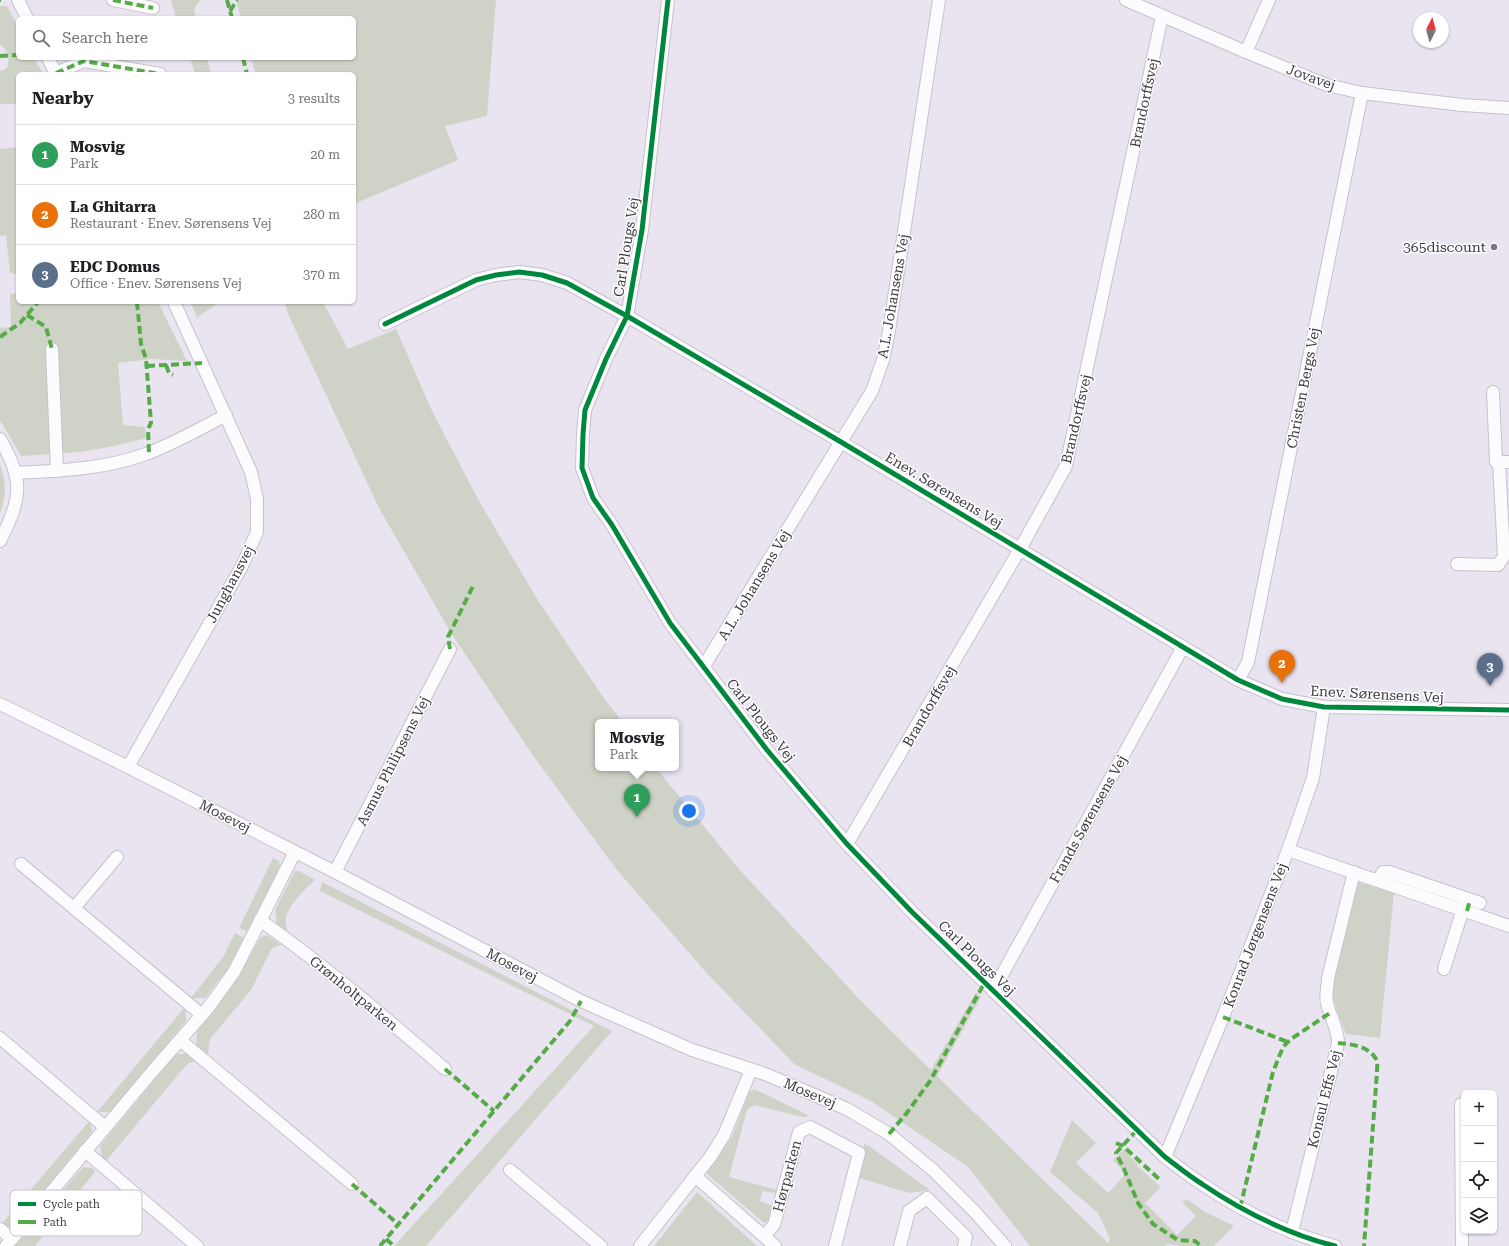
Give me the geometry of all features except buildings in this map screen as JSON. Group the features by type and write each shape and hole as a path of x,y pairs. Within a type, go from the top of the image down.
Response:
{"street":[{"path":"18,0 26,16"},
{"path":"113,0 153,8"},
{"name":"Carl Plougs Vej","path":"668,0 642,230 627,316 606,359 585,410 582,468 593,498 612,525 670,623 767,750 847,844 912,912 1165,1157 1201,1184 1240,1208 1292,1232 1335,1246"},
{"name":"A.L. Johansens Vej","path":"704,666 872,391 883,360 890,331 939,0"},
{"name":"Jovavej","path":"1126,0 1246,52 1328,85 1362,93 1462,105 1509,108"},
{"path":"1246,52 1269,0"},
{"name":"Brandorffsvej","path":"847,844 1020,549 1066,466 1162,16"},
{"path":"49,60 55,72"},
{"path":"60,72 84,61 148,72"},
{"name":"Christen Bergs Vej","path":"1238,680 1248,662 1362,93"},
{"name":"Enev. Sørensens Vej","path":"385,324 476,280 496,275 519,272 542,275 567,284 627,316 841,442 1238,680 1282,699 1324,707 1509,710"},
{"name":"Junghansvej","path":"128,767 242,566 257,532 257,499 251,472 175,304"},
{"path":"52,349 57,471"},
{"path":"1457,564 1498,565 1504,556 1504,462 1496,462 1492,392"},
{"path":"16,473 57,471 104,465 142,456 176,442 226,416"},
{"path":"0,439 9,454 16,473 18,496 12,517 0,541"},
{"name":"Frands Sørensens Vej","path":"993,991 1183,647"},
{"name":"Asmus Philipsens Vej","path":"335,872 450,649"},
{"name":"Mosevej","path":"0,704 335,872 581,1001 692,1050 765,1074 847,1109 889,1134 933,1170 974,1211 1005,1246"},
{"name":"Konrad Jørgensens Vej","path":"1165,1157 1223,1017 1288,850 1313,778 1324,707"},
{"path":"1288,850 1509,926"},
{"path":"52,1190 202,1015 234,972 295,852"},
{"path":"74,908 117,857"},
{"path":"21,864 202,1015"},
{"name":"Konsul Effs Vej","path":"1292,1232 1338,1043 1334,1024 1326,1002 1328,978 1354,872"},
{"path":"1378,880 1383,872 1389,872 1480,903"},
{"path":"1444,969 1463,909"},
{"name":"Grønholtparken","path":"260,920 286,938 365,1000 445,1069"},
{"path":"0,1038 105,1127"},
{"path":"180,1040 352,1184"},
{"path":"640,1246 711,1156 724,1136 751,1070"},
{"path":"1461,1126 1462,1246"},
{"name":"Hørparken","path":"764,1236 774,1225 799,1132 810,1127 859,1153 835,1246"},
{"path":"85,1151 131,1190"},
{"path":"510,1170 601,1246"},
{"path":"695,1176 775,1246"},
{"path":"900,1246 910,1210 927,1198 966,1237 964,1246"},
{"path":"142,1199 197,1246"},
{"path":"0,1229 9,1242"}],"shaded area":[{"path":"171,0 200,0 194,9 196,16 175,16"},
{"path":"236,0 496,0 487,116 445,126 458,160 356,203 356,72 255,72 252,60 356,60 356,16 240,16"},
{"path":"0,6 7,6 16,23 16,60 35,60 42,72 16,72 16,104 0,104 0,71 7,68 8,58 7,52 0,45"},
{"path":"191,60 208,60 210,72 194,72"},
{"path":"16,147 16,274 10,273 6,235 0,236 0,149"},
{"path":"16,293 16,304 159,304 187,361 151,359 118,363 123,425 145,427 146,438 115,446 80,452 21,456 0,420 0,328 11,327 10,294"},
{"path":"191,304 217,304 199,316 198,319"},
{"path":"285,304 324,304 348,349 396,329 433,413 479,501 539,602 601,694 620,719 595,719 595,771 658,771 738,868 863,1003 931,1070 976,992 981,997 937,1076 1108,1243 1110,1239 1098,1213 1050,1172 1072,1120 1096,1143 1076,1163 1108,1193 1126,1174 1113,1160 1124,1149 1138,1165 1137,1166 1161,1187 1145,1203 1177,1235 1196,1216 1182,1202 1187,1199 1203,1211 1234,1226 1214,1246 1182,1246 1168,1244 1165,1246 1030,1246 968,1167 871,1101 794,1064 704,970 616,869 532,754 451,633 379,508"},
{"path":"0,464 4,477 5,494 0,513"},
{"path":"273,858 279,861 280,866 249,932 239,928"},
{"path":"295,871 299,871 315,880 302,892 287,913 287,931 277,925 275,910"},
{"path":"322,882 612,1031 426,1246 394,1246 594,1026 320,891"},
{"path":"1357,882 1394,893 1380,1038 1346,1034 1332,994"},
{"path":"235,933 245,938 227,970 205,998 191,998 223,957"},
{"path":"267,935 281,945 272,948 251,990 210,1039 208,1054 196,1045 197,1032 240,975 260,938"},
{"path":"185,1007 186,1021 111,1112 97,1112"},
{"path":"176,1054 189,1054 196,1061 187,1064 106,1161 102,1158 100,1146"},
{"path":"754,1089 808,1115 807,1117 802,1117 754,1105 747,1110 729,1177 777,1190 776,1193 762,1191 760,1201 773,1206 769,1220 764,1223 706,1173 732,1137 749,1093"},
{"path":"90,1120 92,1132 44,1190 31,1190"},
{"path":"864,1144 869,1146 930,1190 909,1193 859,1178 864,1153"},
{"path":"83,1167 93,1168 95,1172 80,1190 63,1190"},
{"path":"697,1192 757,1246 654,1246"},
{"path":"10,1214 10,1226 0,1226"},
{"path":"24,1236 43,1236 35,1246 15,1246"}],"marked path":[{"path":"113,0 153,8"},
{"path":"227,0 231,16"},
{"path":"230,11 237,0"},
{"path":"0,56 16,55"},
{"path":"244,60 246,72"},
{"path":"58,72 84,61 148,72"},
{"path":"0,337 20,323 36,304"},
{"path":"137,304 141,344 146,359 151,423 148,429 149,453"},
{"path":"27,315 46,327 52,349"},
{"path":"147,366 202,363"},
{"path":"166,365 169,373 173,375"},
{"path":"450,649 448,637 473,586"},
{"path":"1467,911 1470,900"},
{"path":"889,1134 906,1114 930,1081 985,982"},
{"path":"380,1246 570,1021 581,1001"},
{"path":"1240,1208 1273,1072 1283,1047 1291,1039 1330,1013"},
{"path":"1223,1017 1288,1042"},
{"path":"1338,1043 1364,1048 1373,1055 1377,1062 1364,1246"},
{"path":"445,1069 494,1111"},
{"path":"1137,1130 1116,1153 1138,1203 1153,1224 1178,1240 1195,1241 1201,1246"},
{"path":"1116,1143 1123,1146 1159,1179"},
{"path":"352,1184 399,1225"},
{"path":"386,1239 394,1246"}],"cycle path":[{"path":"668,0 642,230 627,316 606,359 585,410 582,468 593,498 612,525 670,623 767,750 847,844 912,912 1165,1157 1217,1194 1266,1221 1300,1235 1335,1246"},
{"path":"385,324 476,280 496,275 519,272 542,275 567,283 627,316 841,442 1238,680 1282,699 1324,707 1509,710"}],"place":[{"name":"365discount","path":"1494,247"},
{"name":"La Ghitarra","path":"1282,683"},
{"name":"EDC Domus","path":"1490,686"},
{"name":"Mosvig","path":"637,817"}]}
